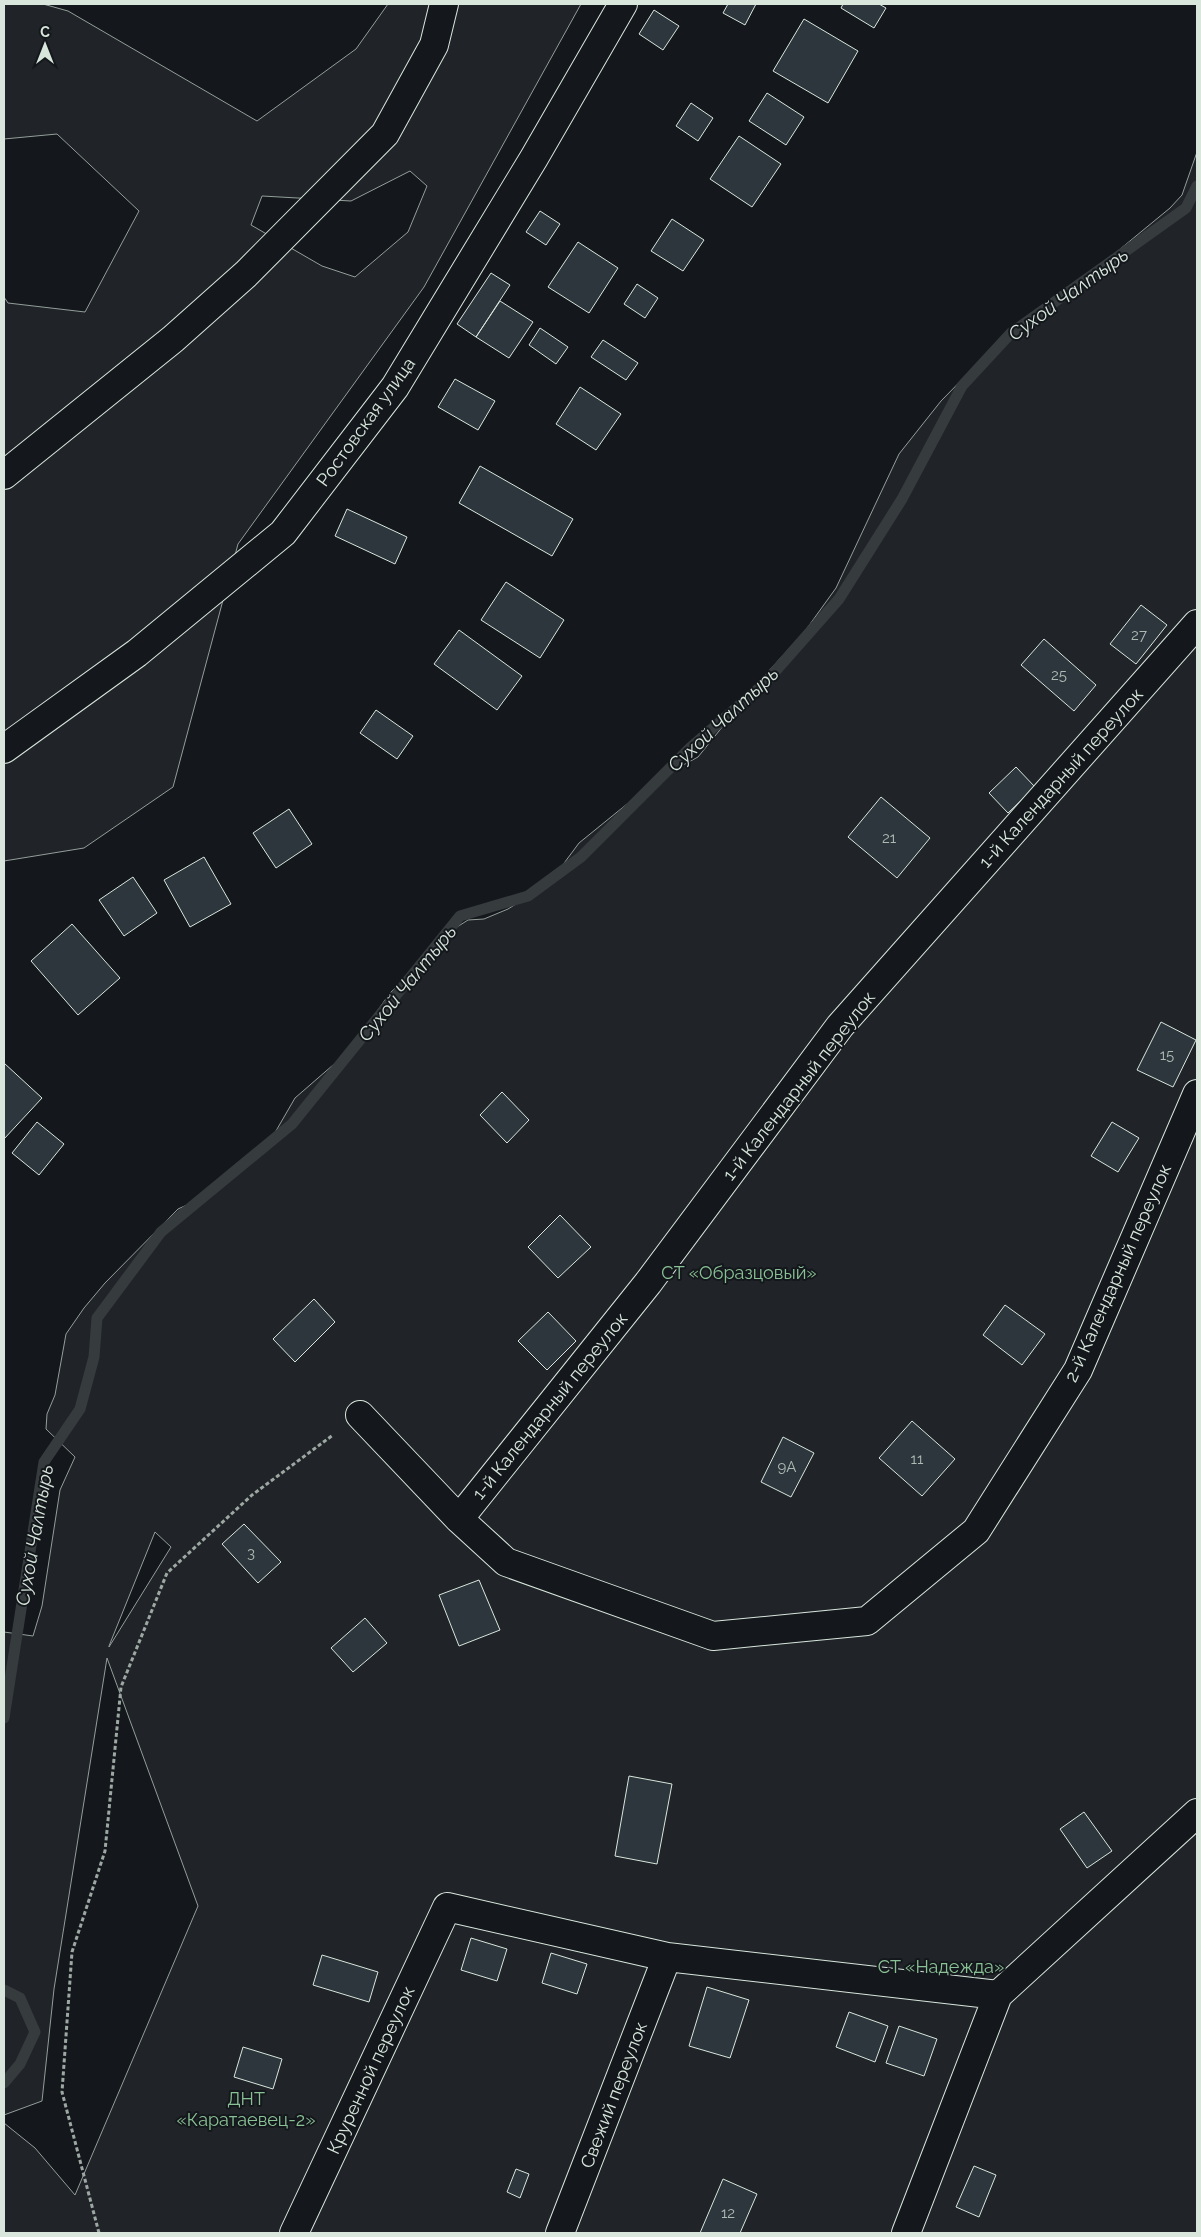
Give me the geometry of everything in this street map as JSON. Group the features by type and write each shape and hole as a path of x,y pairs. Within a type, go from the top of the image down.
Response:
{"street":[{"path":"4,475 173,339 239,281 385,134 434,46 444,4"},
{"name":"Ростовская улица","path":"4,749 136,653 283,533 396,387 534,158 623,4"},
{"name":"1-й Календарный переулок","path":"460,1519 648,1283 840,1026 1197,624"},
{"name":"2-й Календарный переулок","path":"460,1519 506,1562 713,1636 867,1621 976,1531 1073,1378 1197,1094"},
{"path":"360,1415 460,1519"},
{"path":"906,2233 998,1995 1197,1813"},
{"name":"Круренной переулок","path":"294,2233 448,1907 667,1956"},
{"path":"667,1956 998,1995"},
{"name":"Свежий переулок","path":"560,2233 667,1956"}],"path":[{"path":"99,2233 62,2092 72,1952 104,1851 121,1688 167,1573 252,1495 360,1415"}],"green space":[{"path":"4,4 43,4 68,11 257,121 356,49 388,4 581,4 424,287 238,544 173,787 84,848 4,861 4,297 8,303 85,312 139,211 57,134 4,139","holes":["410,171 427,186 408,232 355,277 322,266 251,225 262,196 351,201"]},
{"name":"СТ «Образцовый»","path":"1197,152 1197,2233 4,2233 4,2123 35,2148 75,2195 198,1906 107,1658 54,1989 42,2101 4,2115 4,1632 33,1636 42,1606 60,1490 75,1457 46,1429 47,1414 55,1395 66,1334 105,1283 178,1209 202,1198 273,1136 295,1098 348,1052 390,993 457,927 468,920 484,919 508,909 532,894 556,874 579,843 659,778 698,757 757,684 805,631 836,588 899,454 941,401 989,352 1040,315 1170,208 1182,195","holes":["155,1532 171,1547 109,1647"]}],"building":[{"path":"728,4 756,4 745,25 723,13"},
{"path":"843,4 879,4 886,8 874,28 841,8"},
{"path":"654,10 679,26 663,50 639,34"},
{"path":"804,19 858,51 828,103 773,71"},
{"path":"767,93 804,117 786,145 749,121"},
{"path":"691,103 713,118 698,141 676,126"},
{"path":"739,136 781,164 752,207 710,179"},
{"path":"540,211 560,224 546,245 526,232"},
{"path":"672,219 704,240 683,271 651,251"},
{"path":"578,242 618,268 589,313 548,287"},
{"path":"491,273 510,285 476,337 457,324"},
{"path":"637,284 658,298 645,318 624,304"},
{"path":"500,301 533,322 509,358 476,337"},
{"path":"540,328 568,347 556,364 529,345"},
{"path":"603,340 638,363 626,380 591,357"},
{"path":"455,379 495,401 478,430 438,407"},
{"path":"580,387 621,414 596,450 556,424"},
{"path":"480,466 573,519 552,556 459,503"},
{"path":"347,509 407,537 395,564 335,536"},
{"path":"506,582 564,620 540,658 481,620"},
{"path":"1141,605 1167,625 1136,664 1110,644"},
{"path":"459,630 522,676 497,710 434,664"},
{"path":"1044,639 1096,685 1074,711 1021,665"},
{"path":"376,710 413,736 397,759 360,733"},
{"path":"1016,767 1035,787 1008,813 989,793"},
{"path":"881,797 930,838 897,878 848,837"},
{"path":"289,809 312,844 276,868 253,833"},
{"path":"204,857 231,904 190,927 164,880"},
{"path":"133,877 157,913 124,936 99,900"},
{"path":"72,924 120,978 78,1015 31,961"},
{"path":"1161,1022 1196,1040 1173,1087 1137,1070"},
{"path":"4,1063 42,1098 4,1139"},
{"path":"502,1092 529,1120 507,1143 480,1115"},
{"path":"37,1122 64,1144 39,1175 12,1153"},
{"path":"1112,1122 1139,1138 1118,1172 1091,1156"},
{"path":"560,1215 591,1247 558,1278 528,1247"},
{"path":"314,1299 335,1322 295,1362 273,1339"},
{"path":"1005,1305 1045,1334 1022,1365 983,1335"},
{"path":"548,1312 576,1341 547,1370 518,1341"},
{"path":"912,1421 955,1459 922,1496 879,1458"},
{"path":"783,1437 814,1453 791,1497 761,1482"},
{"path":"244,1524 281,1562 258,1583 222,1544"},
{"path":"479,1580 500,1630 459,1646 439,1595"},
{"path":"365,1618 387,1643 353,1672 331,1648"},
{"path":"629,1776 672,1784 657,1864 615,1856"},
{"path":"1084,1812 1112,1851 1087,1868 1060,1829"},
{"path":"471,1938 507,1949 497,1981 461,1970"},
{"path":"551,1953 587,1964 577,1994 542,1983"},
{"path":"322,1955 378,1972 369,2002 313,1985"},
{"path":"707,1987 749,2000 730,2058 689,2046"},
{"path":"849,2012 888,2026 875,2062 836,2047"},
{"path":"899,2026 937,2039 924,2076 886,2063"},
{"path":"243,2047 282,2059 273,2089 234,2077"},
{"path":"974,2166 996,2175 979,2217 956,2207"},
{"path":"516,2169 529,2174 520,2198 507,2192"},
{"path":"723,2179 757,2194 740,2233 700,2233"}],"waterway":[{"name":"Сухой Чалтырь","path":"4,1718 44,1462 80,1409 94,1357 97,1318 161,1232 292,1124 460,916 528,896 581,857 690,748 764,684 839,599 902,499 962,386 1011,333 1186,208 1197,186"},
{"name":"Сухой Чалтырь","path":"4,1990 20,1998 35,2032 20,2064 4,2083"}],"park label":[{"name":"СТ «Надежда»","path":"941,1967"},
{"name":"ДНТ «Каратаевец-2»","path":"246,2109"}]}
